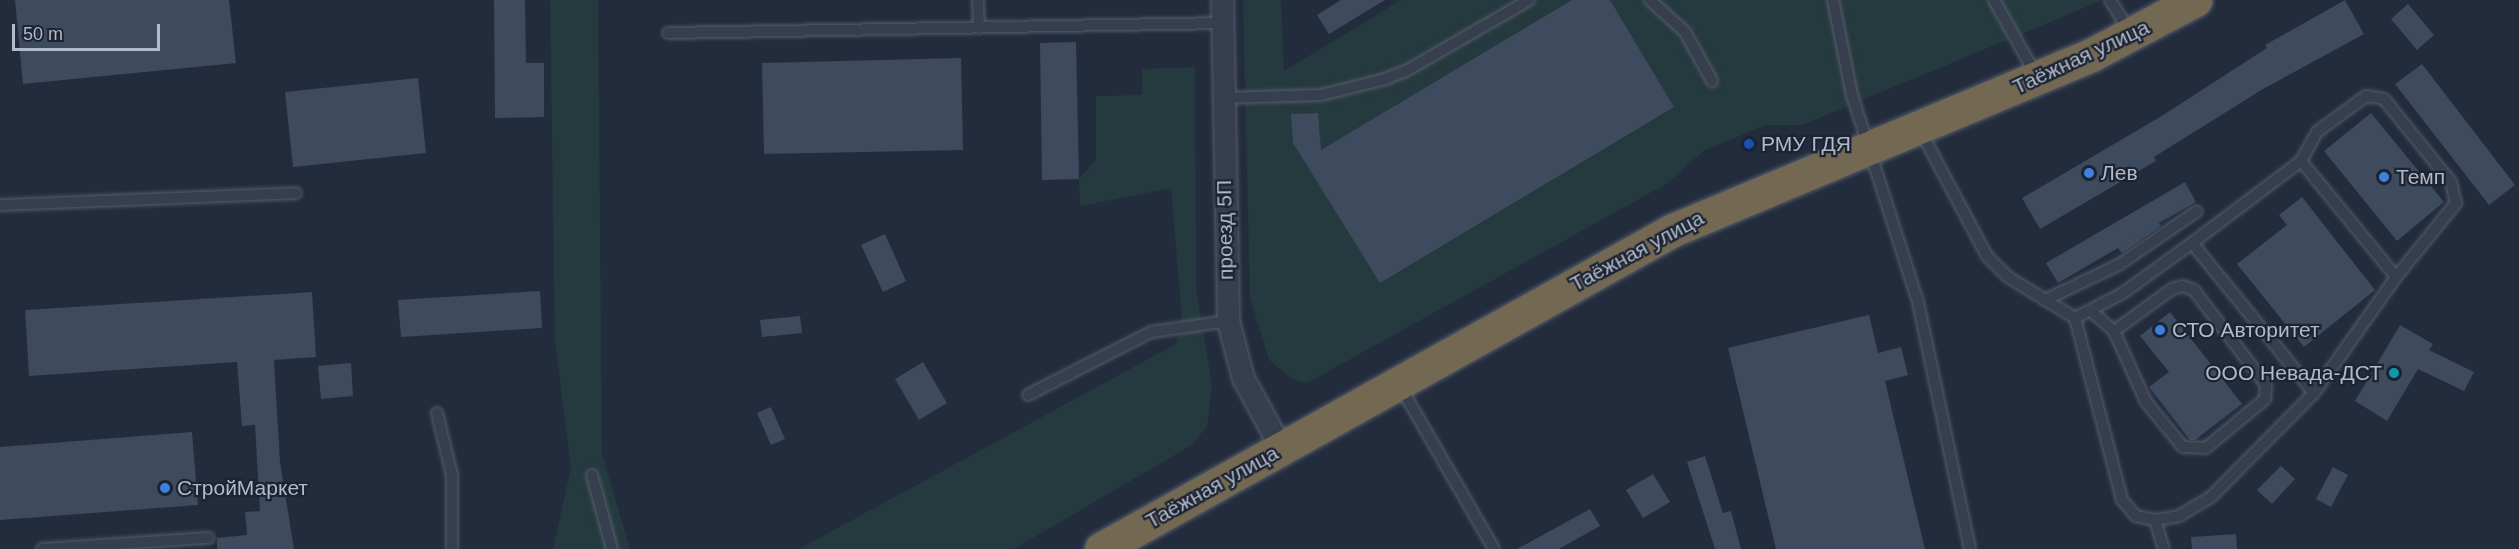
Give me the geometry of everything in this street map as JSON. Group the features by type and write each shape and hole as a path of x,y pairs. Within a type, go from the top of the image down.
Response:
{"highway":[{"name":"Таёжная улица","path":"1101,549 1673,230 2038,78 2132,35 2195,0"}],"street":[{"name":"проезд 5П","path":"1222,0 1228,321 1243,378 1281,448"}],"lane":[{"path":"978,0 979,28"},
{"path":"1223,98 1321,95 1385,79 1406,72 1529,0"},
{"path":"1650,0 1685,32 1713,81"},
{"path":"1833,0 1852,95 1871,146 1918,302 1970,549"},
{"path":"1995,0 2038,78"},
{"path":"2110,0 2132,35"},
{"path":"668,33 1222,23"},
{"path":"1918,127 1987,256 2008,277 2075,318 2122,500 2136,516 2155,520 2180,516 2211,497 2314,393 2396,277 2456,203 2451,182 2384,99 2366,96 2317,132 2301,161 2192,243 2092,312 2075,318"},
{"path":"2301,161 2396,277"},
{"path":"0,205 296,193"},
{"path":"2045,300 2120,264 2197,211"},
{"path":"2192,243 2314,393"},
{"path":"2092,312 2114,331 2146,402 2183,447 2206,448 2265,399 2266,385 2194,290 2183,286 2172,289 2114,331"},
{"path":"1028,395 1151,332 1228,321"},
{"path":"1399,383 1494,549"},
{"path":"437,413 452,475 452,549"},
{"path":"592,475 612,549"},
{"path":"2155,520 2164,549"},
{"path":"42,549 209,538"}],"green space":[{"path":"550,0 598,0 602,454 630,549 553,549 571,468 555,342"},
{"path":"1243,0 1281,0 1284,71 1401,0 2103,0 1802,125 1766,125 1703,151 1668,183 1307,383 1292,379 1269,360 1250,297"},
{"path":"1195,67 1196,289 1212,384 1207,427 1190,446 1014,549 799,549 1176,344 1182,319 1171,188 1080,206 1079,179 1096,160 1096,96 1142,95 1142,69"}],"building":[{"path":"15,0 229,0 236,63 23,84"},
{"path":"494,0 525,0 526,63 544,63 544,117 495,118"},
{"path":"1341,0 1385,0 1329,34 1317,15"},
{"path":"1572,0 1610,0 1674,107 1380,283 1293,143 1291,114 1318,113 1321,150"},
{"path":"2345,0 2364,34 2263,89 2154,157 2156,161 2040,229 2022,198 2160,117 2267,48 2265,45"},
{"path":"2408,4 2434,35 2417,50 2391,19"},
{"path":"1076,42 1079,179 1042,180 1040,43"},
{"path":"961,58 963,150 764,154 762,63"},
{"path":"2422,64 2515,185 2489,205 2395,84"},
{"path":"418,78 426,153 293,167 285,92"},
{"name":"Темп","path":"2371,113 2444,202 2397,241 2324,151"},
{"path":"2185,182 2196,202 2159,223 2161,226 2122,253 2118,248 2058,283 2046,263"},
{"path":"2302,197 2375,290 2304,347 2237,264 2287,225 2279,215"},
{"path":"885,234 906,281 883,292 861,245"},
{"path":"540,291 542,328 401,337 398,300"},
{"path":"312,292 316,357 274,360 280,462 294,549 217,549 217,538 247,535 245,512 260,511 255,425 242,426 237,362 29,376 25,310"},
{"path":"2170,312 2242,404 2195,440 2190,440 2149,387 2169,372 2140,336"},
{"path":"1869,315 1878,353 1901,347 1908,375 1885,381 1925,549 1776,549 1728,348"},
{"path":"800,316 802,333 762,337 760,320"},
{"name":"ООО Невада-ДСТ","path":"2400,325 2433,344 2429,350 2474,372 2464,391 2418,369 2387,421 2355,401"},
{"path":"923,362 947,403 919,420 895,379"},
{"path":"351,363 353,396 321,399 318,366"},
{"path":"771,407 785,439 771,445 757,413"},
{"path":"192,432 198,505 0,520 0,447"},
{"path":"1705,456 1723,513 1731,511 1741,549 1715,549 1687,462"},
{"path":"2281,466 2295,479 2272,504 2257,490"},
{"path":"2333,467 2348,475 2331,507 2316,499"},
{"path":"1653,474 1670,502 1643,518 1626,490"},
{"path":"1590,509 1600,526 1559,549 1517,549"},
{"path":"2236,534 2237,549 2192,549 2191,537"}],"place":[{"name":"РМУ ГДЯ","path":"1749,144"},
{"name":"Лев","path":"2089,173"},
{"name":"Темп","path":"2384,177"},
{"name":"СТО Авторитет","path":"2160,330"},
{"name":"ООО Невада-ДСТ","path":"2394,373"},
{"name":"СтройМаркет","path":"165,488"}]}
